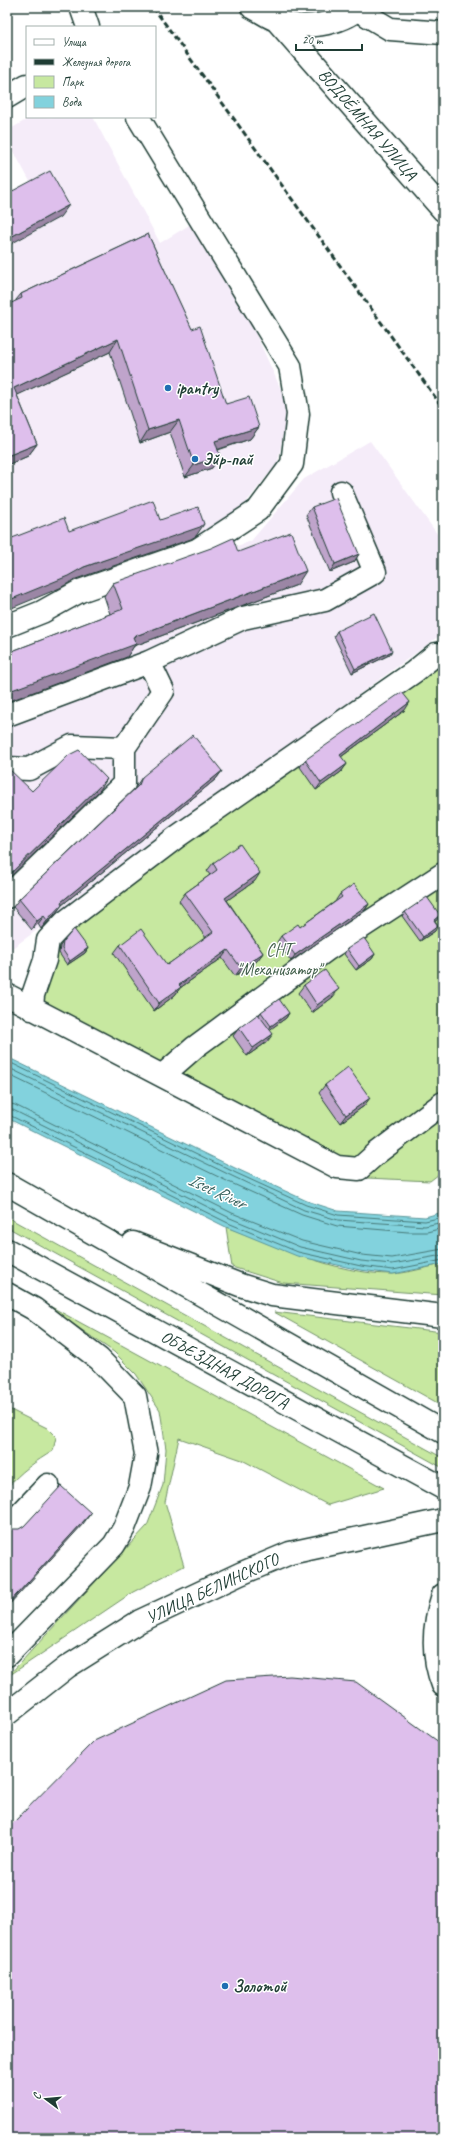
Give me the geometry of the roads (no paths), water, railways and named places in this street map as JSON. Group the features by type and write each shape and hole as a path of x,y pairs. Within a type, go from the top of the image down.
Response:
{"main road":[{"path":"81,7 88,26"},
{"path":"252,7 277,21 311,26 339,20 360,8 390,29 443,33"},
{"name":"ВОДОЁМНАЯ УЛИЦА","path":"277,21 443,210"},
{"path":"7,97 26,86"},
{"path":"7,626 42,612 80,591 197,550 258,510 292,464 298,414 290,366 139,118"},
{"path":"7,715 149,662 243,618 325,600 375,572 341,492"},
{"path":"32,1009 33,995 45,960 48,940 65,922 178,836 414,672 436,654"},
{"path":"7,897 124,784 124,748 162,691 149,662"},
{"path":"7,768 29,769 72,746 124,748"},
{"path":"163,1076 195,1046 328,949 443,874"},
{"path":"7,995 337,1167 359,1169 376,1153 443,1103"},
{"path":"11,1184 341,1376 443,1432"},
{"path":"75,1221 240,1285 272,1295 443,1316"},
{"name":"ОБЪЕЗДНАЯ ДОРОГА","path":"7,1250 443,1488"},
{"path":"7,1294 34,1309 99,1359 135,1396 146,1454 140,1487 124,1528 114,1545 7,1655"},
{"path":"7,1528 48,1485"},
{"name":"УЛИЦА БЕЛИНСКОГО","path":"7,1714 67,1667 140,1621 240,1574 290,1552 443,1520"},
{"path":"443,1595 434,1625 434,1644 438,1673 443,1685"}],"water":[{"name":"Iset River","path":"7,1057 237,1169 307,1201 338,1211 425,1217 443,1212 443,1264 393,1274 360,1270 297,1256 226,1227 7,1118"}],"railway":[{"path":"153,7 443,408"}],"place":[{"name":"ipantry","path":"168,388"},
{"name":"Эйр-пай","path":"195,459"},
{"name":"Золотой","path":"225,1986"}],"park label":[{"name":"СНТ \"Механизатор\"","path":"279,959"}]}
